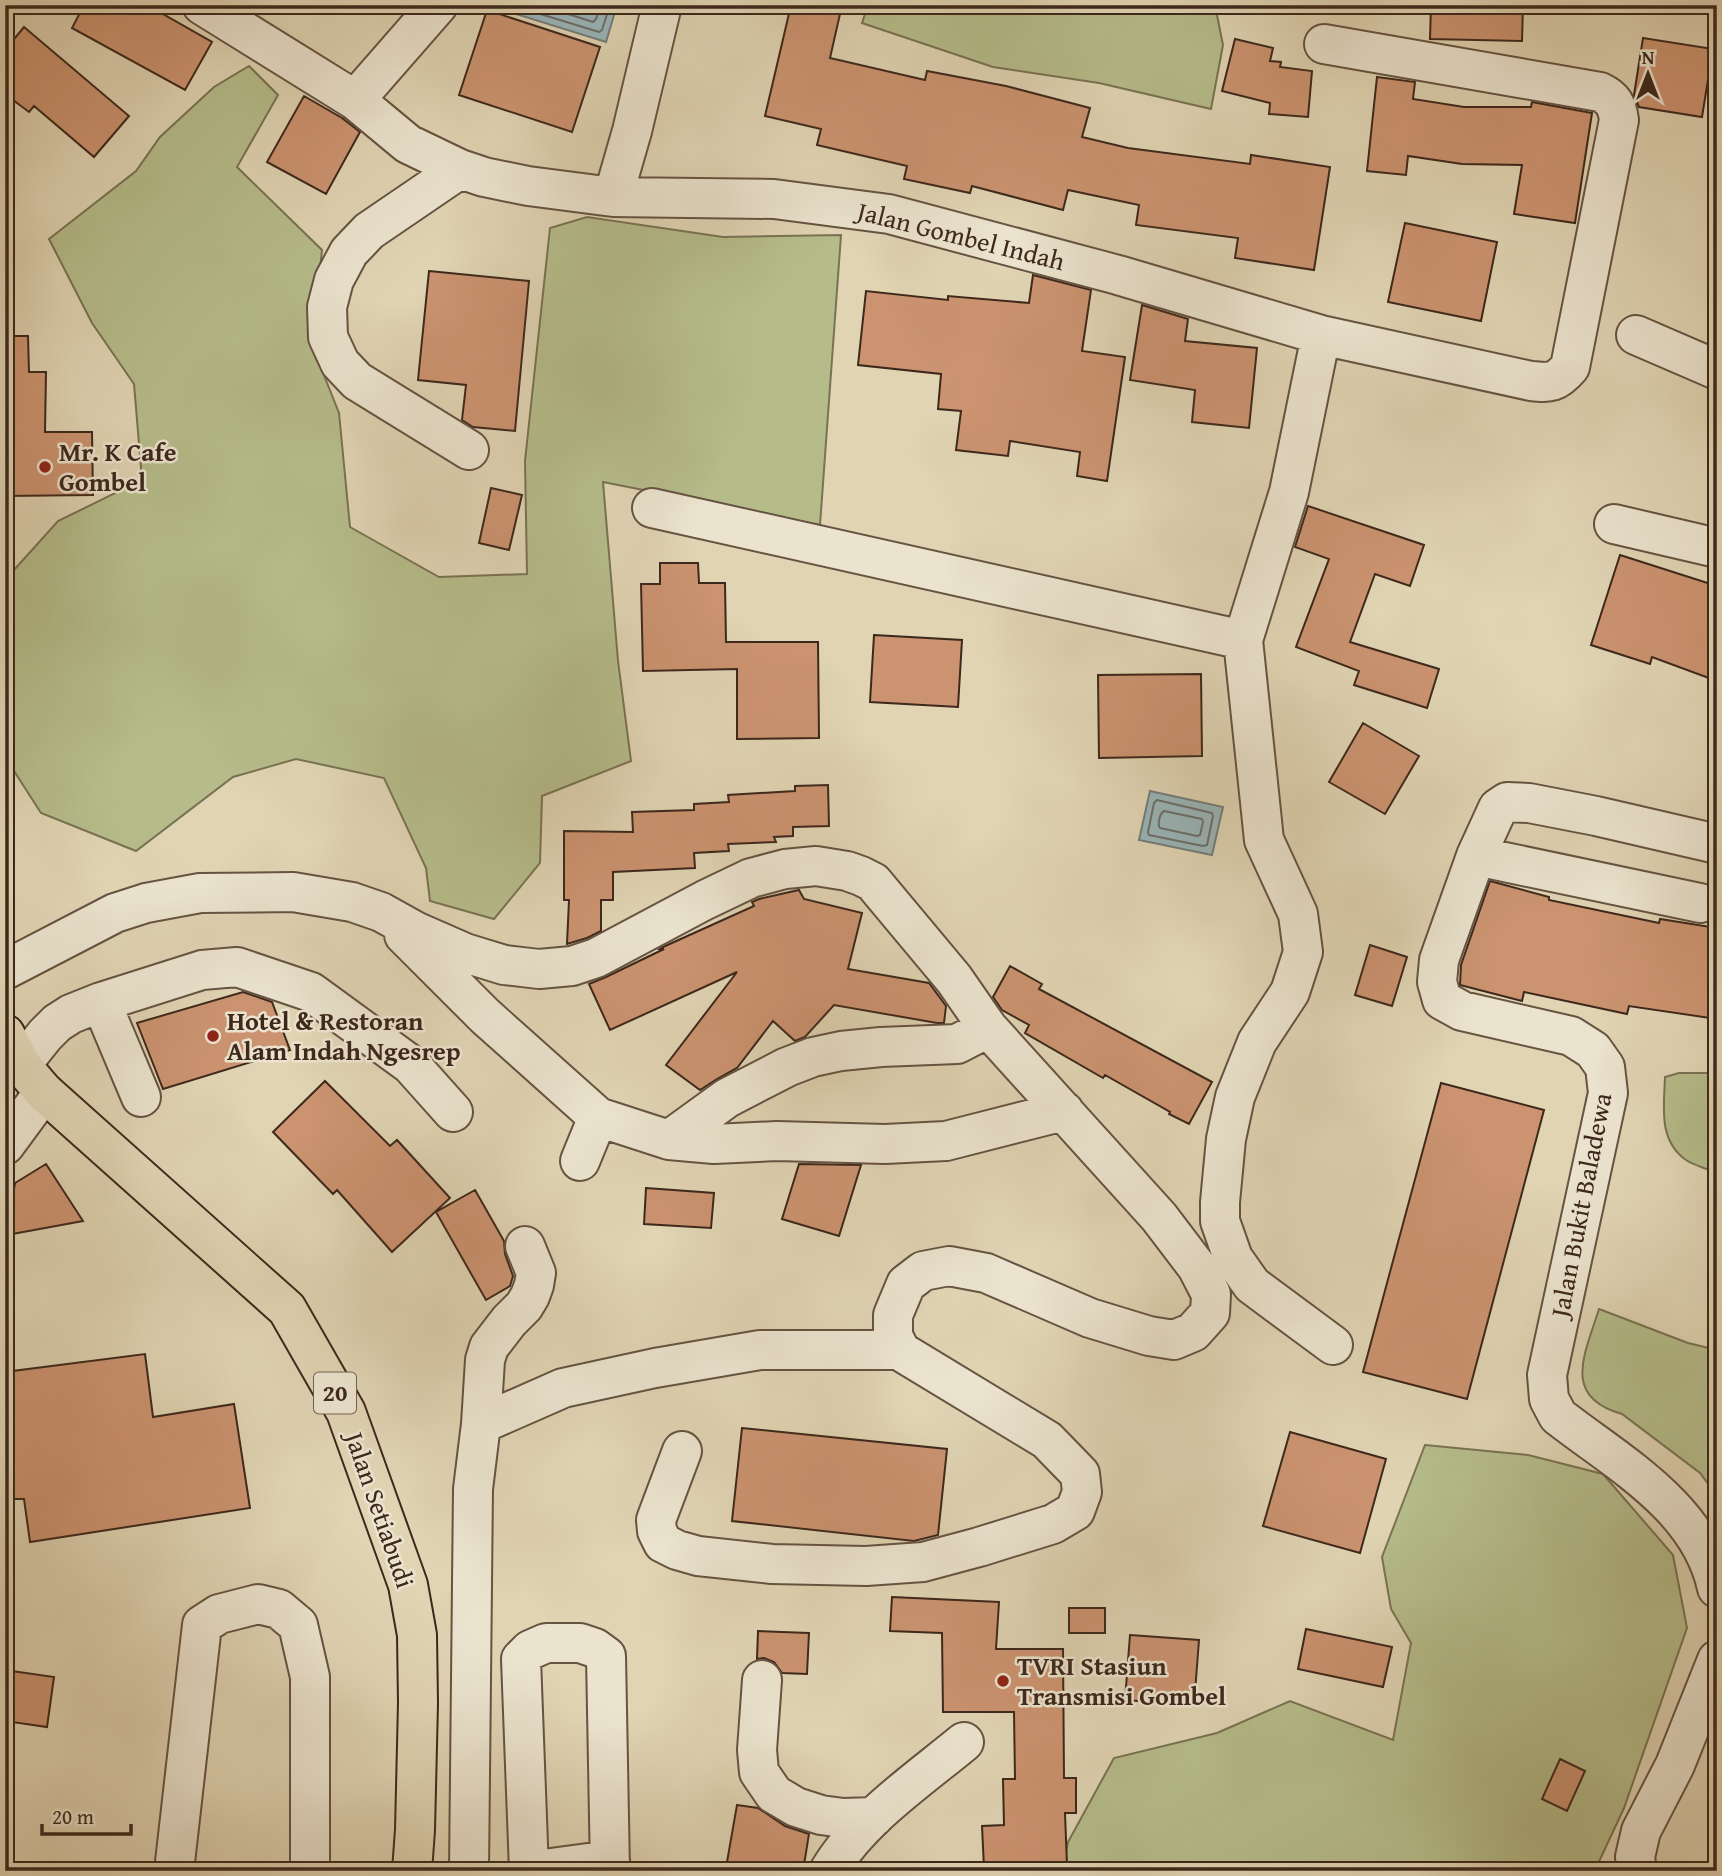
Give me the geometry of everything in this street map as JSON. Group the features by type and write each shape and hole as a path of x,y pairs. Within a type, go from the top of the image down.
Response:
{"highway":[{"name":"Jalan Setiabudi","path":"23,1064 287,1309 346,1412 408,1585 417,1635 418,1703 412,1871"}],"street":[{"name":"Jalan Gombel Indah","path":"202,5 355,100 408,144 460,169 484,177 612,197 774,199 889,214 1118,275 1321,335 1531,381 1547,383 1559,379 1570,367 1619,120 1615,104 1610,97 1600,92 1324,44"},
{"path":"355,100 438,5"},
{"path":"612,197 632,131 662,5"},
{"path":"460,169 369,231 349,252 334,280 327,307 328,337 340,363 357,381 469,450"},
{"path":"1321,335 1289,492 1243,640 1264,840 1298,914 1303,952 1290,992 1257,1042 1236,1097 1226,1139 1220,1222 1233,1258 1252,1285 1333,1345"},
{"path":"1636,335 1717,370"},
{"path":"652,508 1243,640"},
{"path":"1614,524 1717,548"},
{"name":"Jalan Bukit Baladewa","path":"1717,844 1596,816 1528,803 1507,802 1498,808 1476,856 1439,960 1437,982 1442,1000 1462,1011 1571,1037 1593,1050 1605,1067 1608,1093 1547,1375 1549,1399 1558,1416 1651,1486 1688,1526 1713,1569 1717,1588"},
{"path":"1476,856 1700,903"},
{"path":"5,970 115,913 146,903 200,893 293,892 352,902 381,912 453,948 504,965 539,969 572,966 596,958 751,878 816,866 839,869 873,882 954,979 988,1028 1159,1217 1197,1267 1211,1294 1210,1313 1193,1332 1174,1340 1149,1336 1090,1318 986,1273 949,1266 923,1271 906,1284 893,1315 893,1336 900,1350 1047,1440 1080,1474 1083,1492 1075,1511 1053,1524 923,1563 866,1566 772,1564 717,1559 677,1550 663,1543 657,1531 656,1520 682,1451"},
{"path":"381,912 485,1016 598,1116 669,1140 714,1144 777,1141 885,1144 946,1141 1064,1111"},
{"path":"5,1145 23,1064 57,1023 71,1014 102,1002 202,970 237,967 311,992 411,1065 453,1112"},
{"path":"102,1002 141,1097"},
{"path":"669,1140 727,1098 787,1067 813,1057 881,1047 957,1044 988,1028"},
{"path":"580,1161 598,1116"},
{"path":"469,1871 474,1538 472,1509 485,1360 489,1347 530,1296 536,1273 525,1246"},
{"path":"481,1424 563,1388 655,1368 760,1350 900,1350"},
{"path":"174,1871 202,1625 219,1614 258,1604 279,1609 298,1625 310,1677 310,1871"},
{"path":"545,1643 580,1643 595,1648 606,1656 610,1866 529,1871 521,1659 530,1650 545,1643"},
{"path":"1637,1871 1635,1857 1641,1831 1675,1765 1717,1660"},
{"path":"762,1680 757,1750 759,1772 774,1794 796,1807 821,1815 843,1818 874,1816"},
{"path":"830,1871 838,1857 874,1816 964,1742"}],"green space":[{"path":"868,5 1215,5 1223,45 1211,109 1099,83 993,67 862,23"},
{"path":"249,66 278,95 237,167 322,250 312,345 339,413 350,527 439,577 527,574 525,461 550,228 587,217 723,237 841,235 820,525 603,482 618,661 631,761 542,796 540,863 494,919 430,901 426,868 384,778 296,759 233,777 136,851 41,813 5,757 5,580 58,521 142,480 134,384 92,323 49,239 136,171 160,137 214,87"},
{"path":"1679,1073 1717,1073 1717,1174 1686,1160 1677,1152 1667,1133 1664,1111 1665,1077"},
{"path":"1599,1309 1688,1343 1717,1350 1717,1496 1700,1473 1622,1414 1603,1406 1591,1397 1584,1385 1582,1372"},
{"path":"1425,1445 1528,1455 1603,1474 1673,1555 1687,1628 1624,1808 1596,1871 1062,1871 1068,1842 1114,1758 1217,1733 1290,1701 1393,1740 1411,1643 1391,1609 1382,1557"}],"water":[{"path":"501,5 617,5 606,42 500,9"},
{"path":"1150,791 1223,807 1212,855 1139,840"}],"building":[{"path":"84,5 147,5 212,42 185,90 72,28"},
{"path":"791,5 842,5 830,58 925,80 927,71 1006,86 1090,108 1082,137 1128,148 1250,164 1251,155 1330,167 1314,270 1235,258 1238,238 1136,225 1139,205 1068,190 1063,210 972,186 970,193 904,179 907,166 817,145 821,129 765,116"},
{"path":"1431,5 1523,5 1522,41 1430,39"},
{"path":"487,10 600,47 572,132 459,95"},
{"path":"24,27 129,116 94,157 34,106 29,112 5,94 5,50"},
{"path":"1643,38 1713,49 1702,117 1639,107 1634,95"},
{"path":"1235,39 1273,48 1270,61 1281,62 1280,67 1312,71 1308,117 1269,114 1270,103 1222,91"},
{"path":"1377,77 1415,82 1413,99 1464,107 1531,107 1532,102 1592,113 1575,223 1514,214 1522,165 1462,164 1408,156 1406,175 1367,171"},
{"path":"304,96 360,132 326,194 267,162"},
{"path":"1405,223 1497,242 1481,321 1388,302"},
{"path":"429,271 529,281 515,431 473,427 462,420 466,385 418,380"},
{"path":"1033,275 1091,290 1082,351 1125,357 1107,481 1077,476 1080,452 1010,441 1008,456 956,450 961,411 938,409 941,374 858,365 866,291 948,300 948,296 1029,303"},
{"path":"1142,305 1188,319 1185,341 1257,348 1249,428 1192,422 1195,390 1130,380"},
{"path":"5,336 28,336 29,372 46,372 45,432 92,432 93,495 5,496"},
{"path":"491,488 522,495 509,550 479,543"},
{"path":"1308,506 1424,545 1410,586 1375,574 1350,642 1439,669 1427,708 1354,685 1359,671 1296,647 1329,559 1295,547"},
{"path":"1620,555 1717,586 1717,681 1652,657 1650,664 1591,645"},
{"path":"660,563 698,563 699,583 725,583 726,642 818,642 819,738 737,739 737,669 643,671 641,584 660,584"},
{"path":"874,635 962,640 958,707 870,702"},
{"path":"1201,674 1202,756 1099,758 1098,675"},
{"path":"1363,723 1419,756 1385,814 1329,782"},
{"path":"828,785 829,826 793,827 793,836 774,837 776,842 728,844 729,851 694,853 695,868 613,872 613,900 601,900 601,931 567,944 569,900 564,900 564,831 633,832 632,812 694,810 694,804 729,802 728,795 795,791 795,786"},
{"path":"1490,881 1549,897 1549,900 1659,923 1660,919 1717,928 1717,1019 1629,1006 1627,1014 1524,992 1522,1001 1460,985 1461,965"},
{"path":"799,890 804,899 862,913 848,969 929,983 946,1006 944,1023 834,1005 805,1037 795,1041 773,1021 737,1068 700,1090 666,1065 737,972 610,1030 589,984 754,906 752,902"},
{"path":"1370,945 1407,957 1392,1006 1355,995"},
{"path":"1010,966 1042,984 1039,989 1212,1082 1189,1124 1025,1033 1029,1025 1002,1010 993,997"},
{"name":"Hotel & Restoran Alam Indah Ngesrep","path":"243,992 272,1002 290,1050 163,1089 137,1023"},
{"path":"325,1081 390,1146 397,1140 450,1198 392,1252 337,1190 333,1194 273,1132"},
{"path":"1441,1083 1544,1110 1467,1399 1363,1372"},
{"path":"46,1164 83,1221 7,1235 15,1183"},
{"path":"799,1164 861,1165 839,1236 782,1219"},
{"path":"646,1188 714,1193 711,1228 644,1224"},
{"path":"475,1190 504,1241 505,1254 513,1276 510,1286 486,1300 436,1212"},
{"path":"145,1354 153,1417 234,1404 250,1508 30,1542 24,1499 5,1499 5,1372"},
{"path":"742,1428 947,1449 938,1535 914,1541 732,1521"},
{"path":"1290,1432 1386,1459 1360,1553 1263,1526"},
{"path":"892,1597 999,1602 996,1649 1063,1649 1064,1778 1076,1778 1076,1813 1065,1813 1067,1865 984,1868 982,1826 1004,1825 1003,1779 1015,1779 1014,1712 943,1712 942,1633 890,1631"},
{"path":"1069,1608 1105,1608 1105,1633 1069,1633"},
{"path":"1306,1629 1392,1647 1383,1687 1298,1669"},
{"path":"758,1631 809,1633 807,1674 782,1673 774,1662 764,1658 757,1659"},
{"path":"1130,1635 1199,1640 1194,1705 1125,1700"},
{"path":"5,1670 54,1677 47,1727 5,1721"},
{"path":"1560,1759 1585,1771 1567,1811 1542,1799"},
{"path":"737,1805 758,1808 785,1826 809,1834 803,1871 780,1871 727,1862"}],"place":[{"name":"Mr. K Cafe Gombel","path":"45,467"},
{"name":"Hotel & Restoran Alam Indah Ngesrep","path":"213,1036"},
{"name":"TVRI Stasiun Transmisi Gombel","path":"1003,1681"}]}
